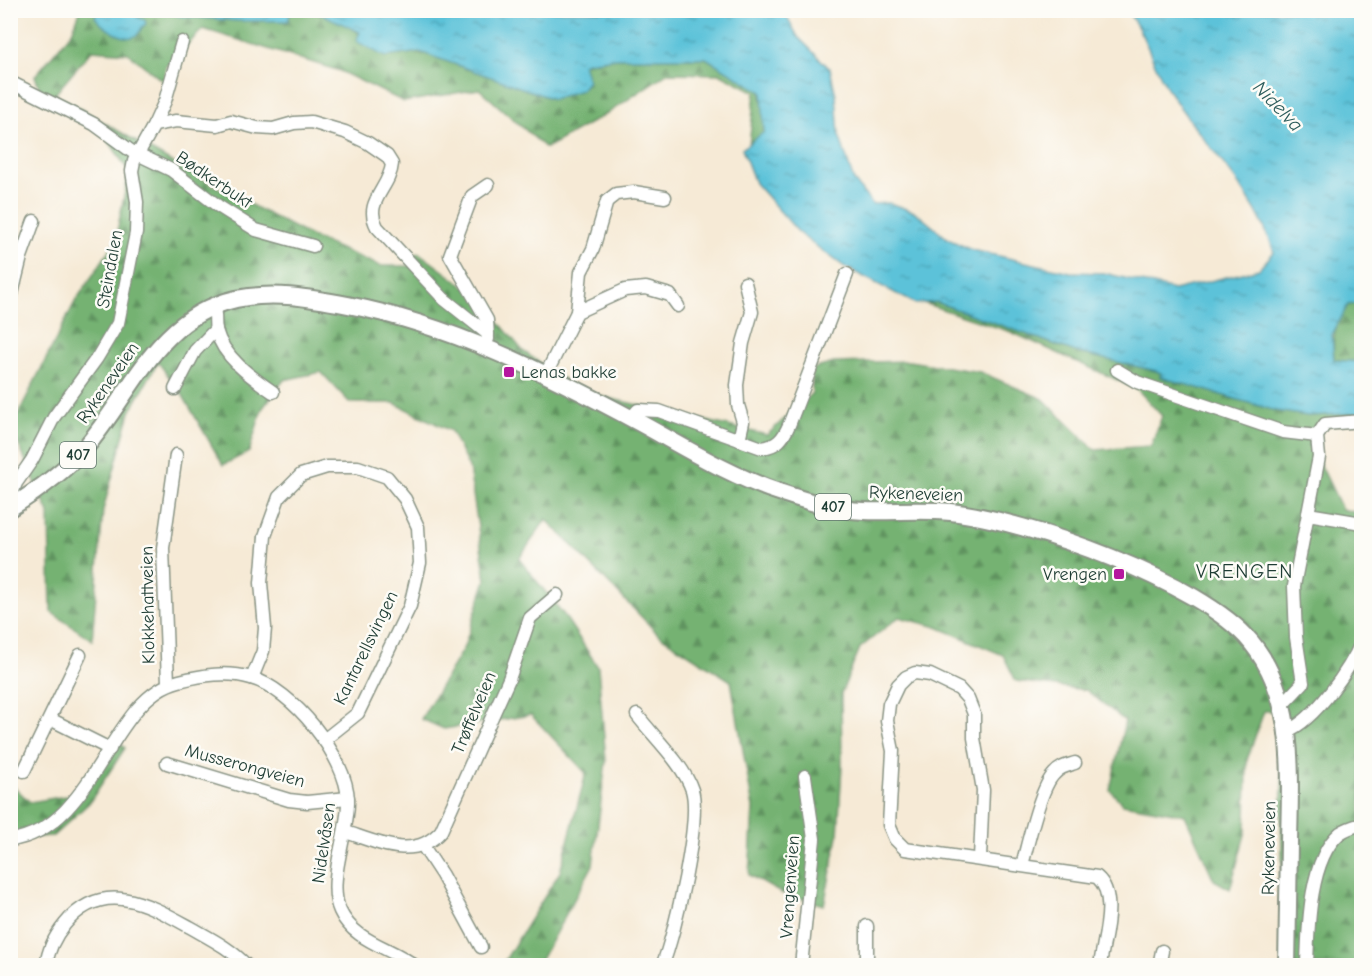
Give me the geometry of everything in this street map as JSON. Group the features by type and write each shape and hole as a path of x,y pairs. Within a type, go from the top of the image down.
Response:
{"main road":[{"name":"Rykeneveien","path":"11,507 36,492 82,451 159,345 184,323 213,307 260,296 312,298 487,341 738,476 810,502 859,511 946,512 1001,520 1068,541 1151,577 1199,601 1238,629 1263,660 1282,705 1287,731 1290,777 1287,966"}],"street":[{"path":"10,82 66,108 137,154 165,101 182,42"},
{"name":"Bødkerbukt","path":"154,125 176,121 217,125 231,121 257,128 273,129 294,123 310,122 345,132 368,143 387,156 392,164 391,173 372,205 371,217 377,227 487,341"},
{"name":"Bødkerbukt","path":"137,154 171,170 218,206 256,230 313,246"},
{"name":"Steindalen","path":"11,507 11,496 16,483 33,460 54,417 97,358 118,323 136,233 137,202 132,171 137,154"},
{"path":"487,341 487,320 450,255 472,196 488,185"},
{"path":"546,374 577,312 581,272 593,249 607,201 616,194 634,192 664,197"},
{"path":"10,302 21,257 34,220"},
{"path":"631,418 638,410 659,411 762,448 771,447 783,439 847,274"},
{"path":"739,440 743,422 738,405 737,385 743,343 752,312 745,283"},
{"path":"577,312 625,290 646,288 656,289 670,295 678,306"},
{"path":"213,307 217,315 216,329 226,350 237,363 273,392"},
{"path":"175,389 195,351 216,329"},
{"path":"1117,370 1137,382 1283,432 1317,436"},
{"path":"1282,705 1303,683 1296,637 1294,586 1319,457 1317,436 1325,424 1362,421"},
{"name":"Klokkehattveien","path":"168,684 163,548 176,455"},
{"name":"Kantarellsvingen","path":"252,678 263,651 265,628 261,583 265,536 279,497 302,476 327,467 358,467 387,477 405,499 417,527 420,563 410,606 358,713 324,740"},
{"path":"1308,514 1362,523"},
{"name":"Trøffelveien","path":"423,846 441,831 509,679 530,618 557,595"},
{"path":"1287,731 1298,726 1317,707 1354,659 1362,641"},
{"path":"24,771 80,655"},
{"path":"980,858 983,790 974,738 974,714 968,699 959,689 930,675 915,673 906,677 898,685 889,704 886,721 893,751 889,825 895,839 905,849 980,858 1097,877 1105,884 1110,896 1100,966"},
{"name":"Nidelvåsen","path":"10,840 28,836 53,823 72,803 144,704 168,684 200,676 222,674 252,678 278,691 300,711 324,740 342,772 348,798 346,832 336,878 335,897 340,913 368,942 415,966"},
{"path":"637,715 684,774 692,790 694,813 691,847 662,966"},
{"path":"50,719 110,749"},
{"name":"Musserongveien","path":"167,763 289,800 307,802 348,798"},
{"path":"1022,865 1032,825 1052,775 1062,767 1075,764"},
{"name":"Vrengenveien","path":"801,966 814,839 805,776"},
{"path":"1307,966 1308,929 1321,861 1340,833 1362,824"},
{"path":"346,832 379,843 409,848 423,846 442,875 481,947"},
{"path":"46,966 51,946 71,917 95,900 118,898 157,909 232,951 247,966"},
{"path":"867,926 867,966"},
{"path":"1159,966 1162,951"}],"green space":[{"path":"80,11 98,11 95,17 141,20 136,17 145,13 287,21 291,11 319,14 354,29 385,57 420,52 553,99 583,64 616,58 706,58 760,88 766,124 762,135 749,145 755,92 721,74 667,73 608,113 546,148 479,89 404,102 340,71 203,29 166,66 164,82 128,53 92,50 55,94 190,173 314,238 380,266 411,266 409,256 419,253 476,295 523,351 582,392 767,435 812,393 812,369 834,363 909,361 980,372 1043,399 1095,450 1151,446 1162,416 1137,389 1011,332 926,304 936,302 1079,353 1156,371 1161,373 1160,377 1276,411 1308,416 1361,413 1361,421 1323,427 1311,445 1342,509 1361,514 1361,965 1285,965 1281,816 1285,711 1264,711 1247,760 1246,831 1230,889 1214,880 1185,815 1123,804 1110,790 1125,721 1086,690 1016,681 1003,655 937,627 899,617 860,648 841,694 842,765 838,836 824,905 781,893 749,875 753,808 731,681 659,635 546,519 519,559 564,615 598,667 606,761 593,865 538,965 502,965 560,872 586,773 531,715 444,729 421,719 464,647 486,580 469,468 451,431 394,403 350,403 321,372 284,380 262,409 249,452 223,465 182,394 158,362 130,412 103,510 92,640 51,612 49,513 11,428 75,302 115,242 129,172 105,135 43,99 35,76 72,32"},
{"path":"1361,303 1361,362 1334,360 1334,337 1340,319 1348,305"},
{"path":"116,739 125,748 89,803 53,836 11,838 11,784 30,802 79,794"}],"water":[{"path":"291,10 288,21 237,21 152,12 137,17 145,20 146,24 137,35 132,37 120,36 103,25 95,17 98,11"},
{"name":"Nidelva","path":"315,11 784,11 798,37 830,69 836,95 839,135 854,181 872,204 889,203 915,212 948,239 972,250 1070,272 1104,273 1174,290 1259,269 1274,252 1254,208 1169,91 1134,20 1127,11 1361,11 1361,303 1348,305 1332,335 1334,360 1361,362 1361,413 1308,416 1276,411 1160,377 1161,373 1156,371 1079,353 936,302 916,304 845,267 801,235 755,183 742,149 764,132 762,92 706,58 616,58 587,62 583,64 588,81 581,90 553,99 420,52 385,57 356,41 360,32"}],"place":[{"name":"Lenas bakke","path":"509,372"},
{"name":"Vrengen","path":"1119,574"}],"district":[{"name":"VRENGEN","path":"1245,571"}]}
